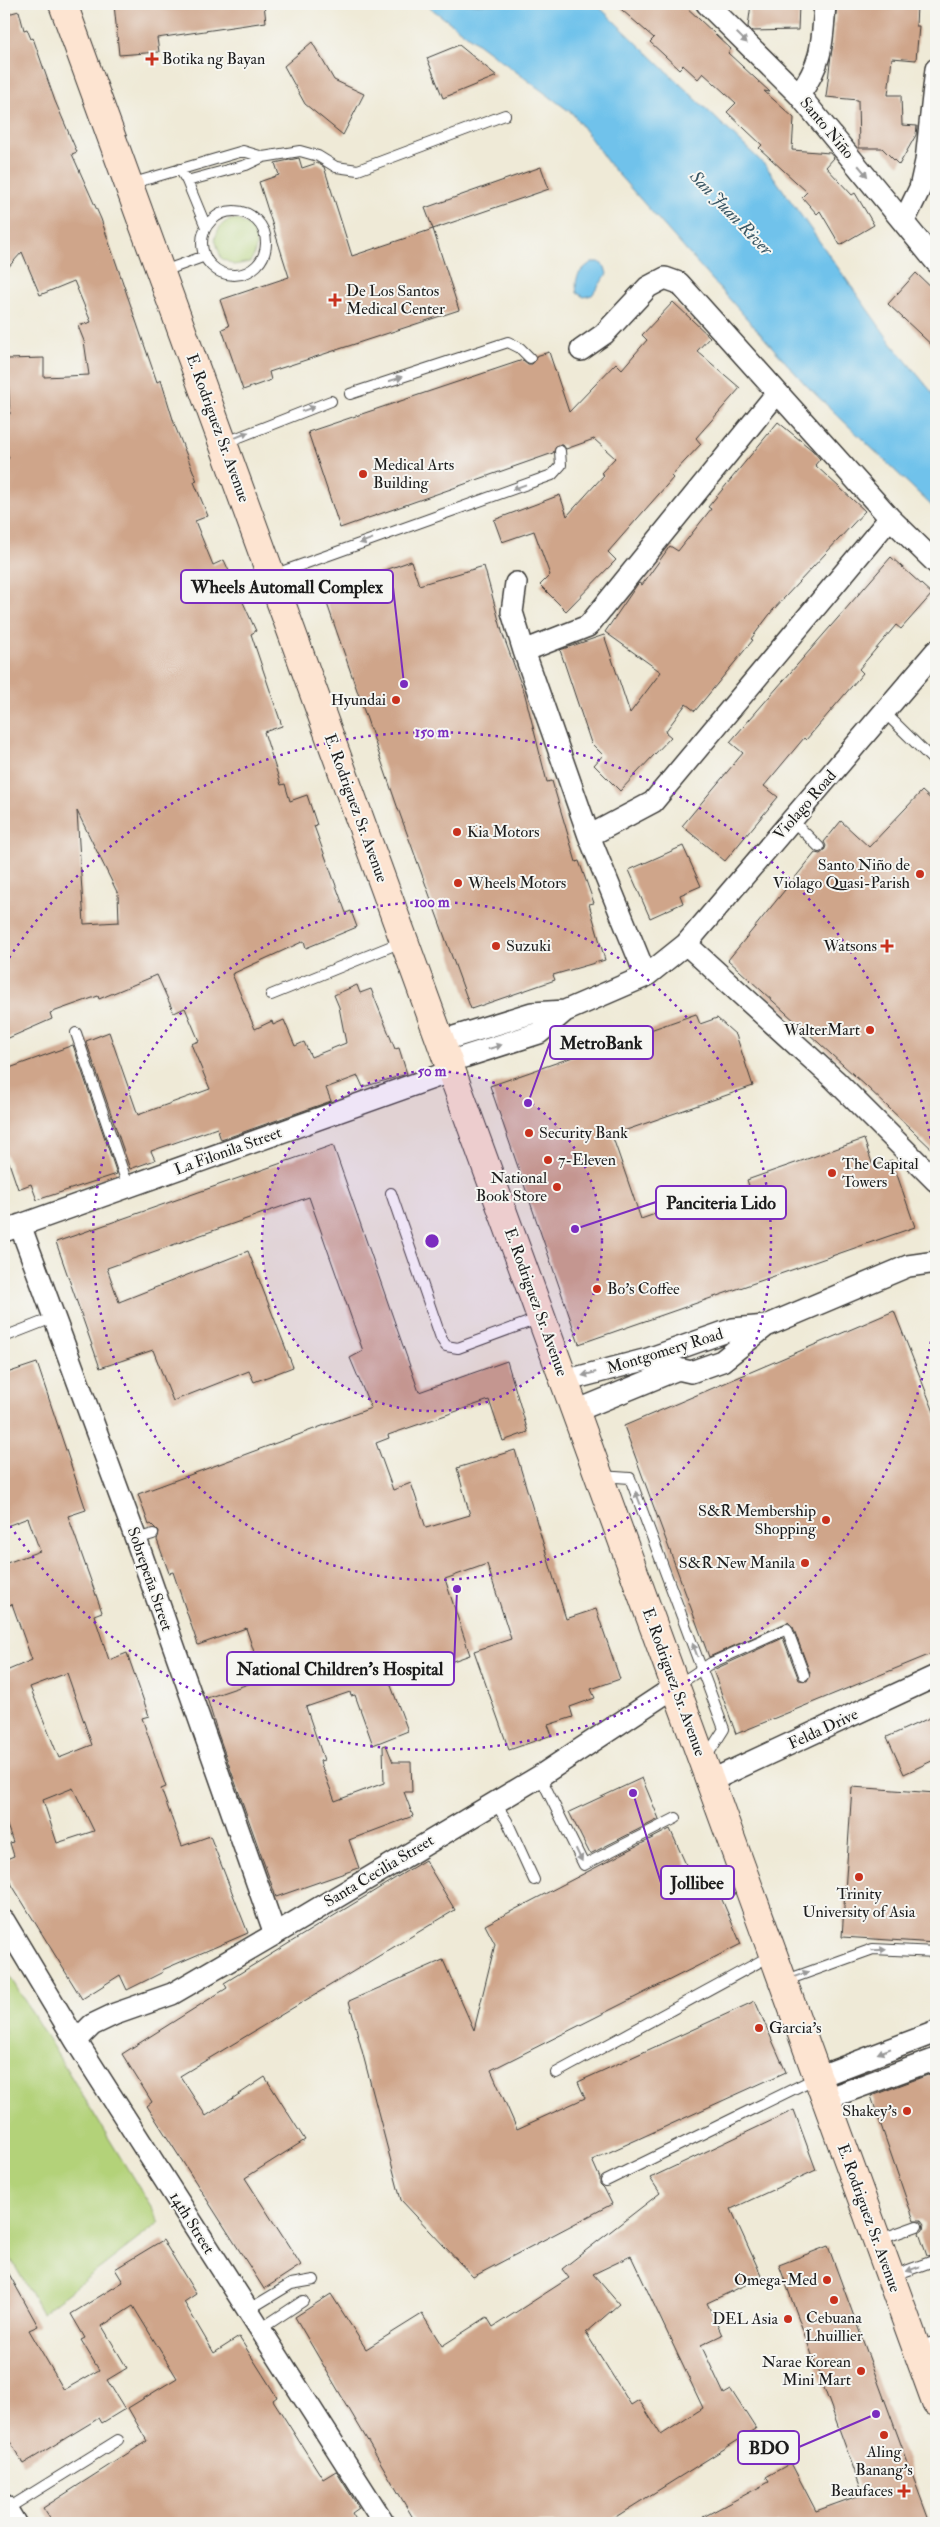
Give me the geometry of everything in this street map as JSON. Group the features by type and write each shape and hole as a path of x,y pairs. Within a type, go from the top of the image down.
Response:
{"main road":[{"name":"E. Rodriguez Sr. Avenue","path":"63,4 890,2277 926,2344 935,2393"}],"street":[{"name":"Santo Niño","path":"707,4 799,95 904,220 936,262"},
{"path":"799,95 814,75 822,46 825,4"},
{"path":"904,220 920,188 926,161 936,69"},
{"path":"580,350 604,334 648,287 665,278 679,283 890,518 936,563"},
{"path":"524,651 588,626 777,393"},
{"path":"589,836 653,802 890,518"},
{"path":"516,583 512,612 524,651 589,836 646,976"},
{"name":"Violago Road","path":"447,1058 539,1033 565,1011 646,976 686,944 936,651"},
{"path":"686,944 835,1080 936,1181"},
{"name":"La Filonila Street","path":"12,1228 128,1186 447,1058"},
{"name":"Sobrepeña Street","path":"12,1228 55,1317 144,1537 275,1934"},
{"name":"Montgomery Road","path":"564,1381 652,1368 678,1369 691,1372 722,1361 766,1326 908,1266 936,1262"},
{"name":"Montgomery Road","path":"576,1411 652,1368 733,1330 766,1326"},
{"name":"Felda Drive","path":"707,1771 936,1676"},
{"name":"Santa Cecilia Street","path":"76,2041 92,2025 114,2014 172,1994 275,1934 494,1801 540,1776 676,1686"},
{"name":"14th Street","path":"4,1921 76,2041 384,2523"},
{"path":"822,2088 936,2032"},
{"path":"822,2088 936,2059"}],"lane":[{"path":"187,181 246,165 263,157 300,151 318,156 336,167 358,170 505,114"},
{"path":"129,184 243,151 263,157"},
{"path":"243,151 246,165"},
{"path":"180,169 210,223"},
{"path":"231,211 241,212 258,222 264,232 264,254 259,263 251,270 241,274 219,272 205,256 203,236 210,223 231,211"},
{"path":"161,272 205,256"},
{"path":"350,394 508,342 520,348 530,358"},
{"path":"223,443 331,401"},
{"path":"272,576 552,475 561,465 560,451"},
{"path":"884,712 936,763"},
{"path":"792,820 819,847"},
{"path":"271,995 404,941"},
{"path":"76,1033 128,1186"},
{"path":"392,1193 441,1338 446,1346 458,1348 541,1317"},
{"path":"4,1337 55,1317"},
{"path":"599,1476 630,1478 641,1473"},
{"path":"630,1478 707,1666 724,1729 707,1771"},
{"path":"676,1686 707,1666 787,1629 804,1675"},
{"path":"540,1776 584,1865 676,1818"},
{"path":"494,1801 507,1821 534,1880"},
{"path":"783,1981 873,1949 936,1952"},
{"path":"556,2073 773,1954"},
{"path":"606,2181 822,2088"},
{"path":"877,2241 917,2226"},
{"path":"890,2277 936,2260"},
{"path":"248,2310 291,2284 314,2280"},
{"path":"259,2330 303,2301"},
{"path":"8,2513 118,2440"}],"green space":[{"path":"237,219 253,229 256,246 250,262 234,265 221,258 215,239 225,222"},
{"path":"4,1967 160,2222 42,2313 7,2252 4,2254"}],"water":[{"name":"San Juan River","path":"425,4 596,4 766,166 892,344 936,397 936,510 806,385 609,164 573,114"},
{"path":"592,262 599,262 605,267 607,274 592,295 584,297 577,293 576,283 578,275"}],"building":[{"path":"114,4 264,4 266,22 157,38 159,52 119,55"},
{"path":"615,4 683,4 731,49 728,53 770,92 764,91 794,118 792,150 830,153 834,158 826,167 852,195 855,193 874,225 840,245 820,211 817,214 802,197 807,192 759,148 762,145 727,112 736,103 703,73 698,79 683,65 679,69 650,42 654,38"},
{"path":"751,4 799,4 798,30 752,31 748,27"},
{"path":"837,4 917,6 916,26 919,26 916,60 892,58 888,95 901,95 902,125 917,126 916,135 899,165 882,148 859,148 858,100 826,97"},
{"path":"19,11 24,30 27,29 31,39 33,38 55,101 77,152 72,154 101,219 157,382 161,380 175,426 197,481 194,482 208,516 195,521 213,565 224,560 256,631 251,634 282,726 264,732 281,785 285,784 290,801 307,795 317,825 314,826 346,913 351,911 357,927 306,948 304,941 232,974 255,1029 272,1021 273,1025 284,1020 295,1046 304,1042 311,1057 346,1043 339,1007 334,995 357,985 360,993 371,989 395,1049 399,1048 407,1074 363,1087 358,1076 326,1088 331,1101 221,1140 217,1128 151,1151 155,1160 130,1169 86,1041 109,1032 138,1115 210,1089 191,1044 199,1041 185,1008 174,1013 157,975 99,999 98,996 50,1013 52,1019 4,1040 4,463 9,458 4,450 5,414 10,414 7,359 44,358 44,377 89,375 84,341 78,326 91,322 74,281 40,295 22,252 4,272 4,15","holes":["77,811 118,894 119,922 84,924"]},
{"path":"312,42 334,80 364,94 343,135 305,104 284,66"},
{"path":"459,45 497,76 443,98 427,58"},
{"path":"299,158 302,168 317,163 324,167 352,256 433,229 459,310 269,372 271,380 243,390 222,329 229,326 220,300 289,277 259,182 279,175 275,163"},
{"path":"541,167 549,189 433,229 425,208"},
{"path":"916,273 936,292 936,349 888,304"},
{"path":"673,302 710,337 697,351 740,388 696,438 701,444 671,476 673,478 608,552 616,560 566,611 540,585 550,575 534,531 502,542 494,520 560,495 567,516 604,475 601,473 615,458 594,439 566,449 563,445 557,445 553,453 340,528 308,432 523,360 528,364 532,364 536,360 536,356 549,352 569,412 616,363 622,369 647,340 642,335"},
{"path":"778,422 812,450 820,459 815,465 865,511 773,610 751,639 753,640 695,711 686,704 665,732 671,737 620,791 594,765 603,755 591,743 560,650 604,635 630,713 661,672 605,632 637,585 639,583 642,585 670,546 678,551 711,509 708,507"},
{"path":"891,557 932,594 901,629 896,625 859,669 863,673 806,740 804,738 764,786 778,797 725,861 682,826 743,753 730,742"},
{"path":"411,561 419,585 484,566 503,635 525,695 547,782 552,781 576,862 579,861 594,903 589,904 605,960 553,975 555,980 471,1009 397,806 323,592"},
{"name":"WalterMart","path":"922,791 936,804 936,1153 866,1086 728,960 815,853 820,854 824,851 826,846 824,842 841,821 869,847"},
{"path":"683,846 701,886 680,895 683,903 650,918 629,870"},
{"name":"The Capital Towers","path":"696,1014 700,1024 717,1018 736,1035 753,1086 612,1135 641,1219 714,1193 724,1219 757,1208 747,1180 864,1139 873,1166 892,1160 915,1227 579,1344 490,1086"},
{"path":"73,1045 117,1174 37,1200 31,1184 18,1189 4,1148 4,1070"},
{"path":"333,1145 419,1392 507,1361 528,1432 503,1441 489,1400 388,1435 389,1438 376,1443 393,1490 411,1483 426,1528 470,1515 457,1468 515,1450 566,1619 596,1609 620,1679 591,1689 595,1698 570,1707 573,1717 548,1725 552,1735 509,1750 474,1651 511,1639 487,1564 445,1579 470,1655 390,1683 408,1731 373,1745 355,1695 351,1696 350,1692 306,1707 324,1760 320,1761 321,1765 335,1801 384,1783 383,1746 386,1745 393,1762 411,1762 412,1792 404,1792 413,1816 349,1840 359,1868 276,1897 207,1698 263,1679 246,1628 198,1645 173,1572 169,1573 157,1540 159,1532 151,1524 149,1525 138,1494 371,1408 350,1358 363,1351 309,1197 107,1268 119,1302 248,1251 293,1367 254,1382 249,1371 173,1401 153,1350 100,1368 56,1242"},
{"name":"S&R New Manila","path":"894,1311 936,1417 936,1652 736,1734 713,1670 783,1638 799,1680 807,1681 810,1673 793,1627 788,1622 709,1657 624,1426"},
{"path":"37,1363 86,1510 68,1516 102,1612 94,1615 109,1660 127,1653 149,1716 142,1718 166,1787 161,1789 182,1846 210,1836 248,1933 162,1970 163,1972 127,1990 120,1975 82,1999 12,1885 4,1860 14,1856 10,1843 13,1842 4,1817 4,1672 32,1660 12,1604 4,1607 4,1564 40,1551 28,1518 4,1527 4,1374","holes":["67,1673 92,1745 59,1758 30,1687","73,1788 94,1831 57,1843 43,1800"]},
{"path":"936,1715 936,1759 904,1774 887,1737"},
{"path":"642,1778 659,1819 590,1854 569,1812"},
{"path":"852,1787 936,1793 936,1943 842,1937"},
{"path":"670,1829 697,1889 710,1885 717,1888 741,1944 491,2070 517,2129 585,2098 578,2082 755,2001 786,2072 592,2160 600,2178 600,2184 612,2204 473,2277 401,2200 349,2001 443,1960 474,2030 495,1944 485,1925"},
{"path":"425,1860 455,1910 180,2076 206,2116 265,2077 305,2140 245,2178 301,2265 264,2289 147,2106 152,2102 122,2054 227,1988 224,1983"},
{"path":"936,2072 936,2253 927,2256 919,2233 923,2230 924,2224 921,2220 914,2220 871,2096"},
{"path":"794,2110 816,2170 731,2209 762,2277 707,2303 722,2335 701,2345 724,2394 731,2390 756,2429 606,2523 416,2523 295,2317 331,2294 366,2349 422,2314 442,2346 487,2317 493,2327 569,2278 562,2269 660,2193 650,2178","holes":["631,2256 703,2408 661,2435 639,2400 631,2405 586,2333 619,2304 593,2274"]},
{"path":"163,2240 196,2294 184,2302 214,2353 239,2337 277,2397 273,2400 323,2479 336,2471 359,2508 352,2513 358,2523 53,2523 43,2508 147,2441 128,2408 177,2378 133,2306 102,2326 127,2368 107,2380 125,2409 102,2423 99,2418 23,2464 4,2431 4,2265 38,2326 29,2330 64,2390 99,2370 81,2340 85,2338 71,2314 123,2282 115,2269"},
{"path":"828,2246 930,2523 692,2523 769,2482 766,2477 791,2463 816,2511 863,2494 779,2265"}],"place":[{"name":"Botika ng Bayan","path":"152,59"},
{"name":"De Los Santos Medical Center","path":"335,300"},
{"name":"Medical Arts Building","path":"363,474"},
{"name":"Wheels Automall Complex","path":"404,684"},
{"name":"Hyundai","path":"396,700"},
{"name":"Kia Motors","path":"457,832"},
{"name":"Santo Niño de Violago Quasi-Parish","path":"920,874"},
{"name":"Wheels Motors","path":"458,883"},
{"name":"Suzuki","path":"496,946"},
{"name":"Watsons","path":"887,946"},
{"name":"WalterMart","path":"870,1030"},
{"name":"MetroBank","path":"528,1103"},
{"name":"Security Bank","path":"529,1133"},
{"name":"7-Eleven","path":"548,1160"},
{"name":"The Capital Towers","path":"832,1173"},
{"name":"National Book Store","path":"557,1187"},
{"name":"Panciteria Lido","path":"575,1229"},
{"name":"Bo's Coffee","path":"597,1289"},
{"name":"S&R Membership Shopping","path":"826,1520"},
{"name":"S&R New Manila","path":"805,1563"},
{"name":"National Children's Hospital","path":"457,1589"},
{"name":"Jollibee","path":"633,1793"},
{"name":"Trinity University of Asia","path":"859,1877"},
{"name":"Garcia's","path":"759,2028"},
{"name":"Shakey's","path":"907,2111"},
{"name":"Omega-Med","path":"827,2280"},
{"name":"Cebuana Lhuillier","path":"834,2300"},
{"name":"DEL Asia","path":"788,2319"},
{"name":"Narae Korean Mini Mart","path":"861,2371"},
{"name":"BDO","path":"876,2414"},
{"name":"Aling Banang's","path":"884,2435"},
{"name":"Beaufaces","path":"904,2491"}]}
